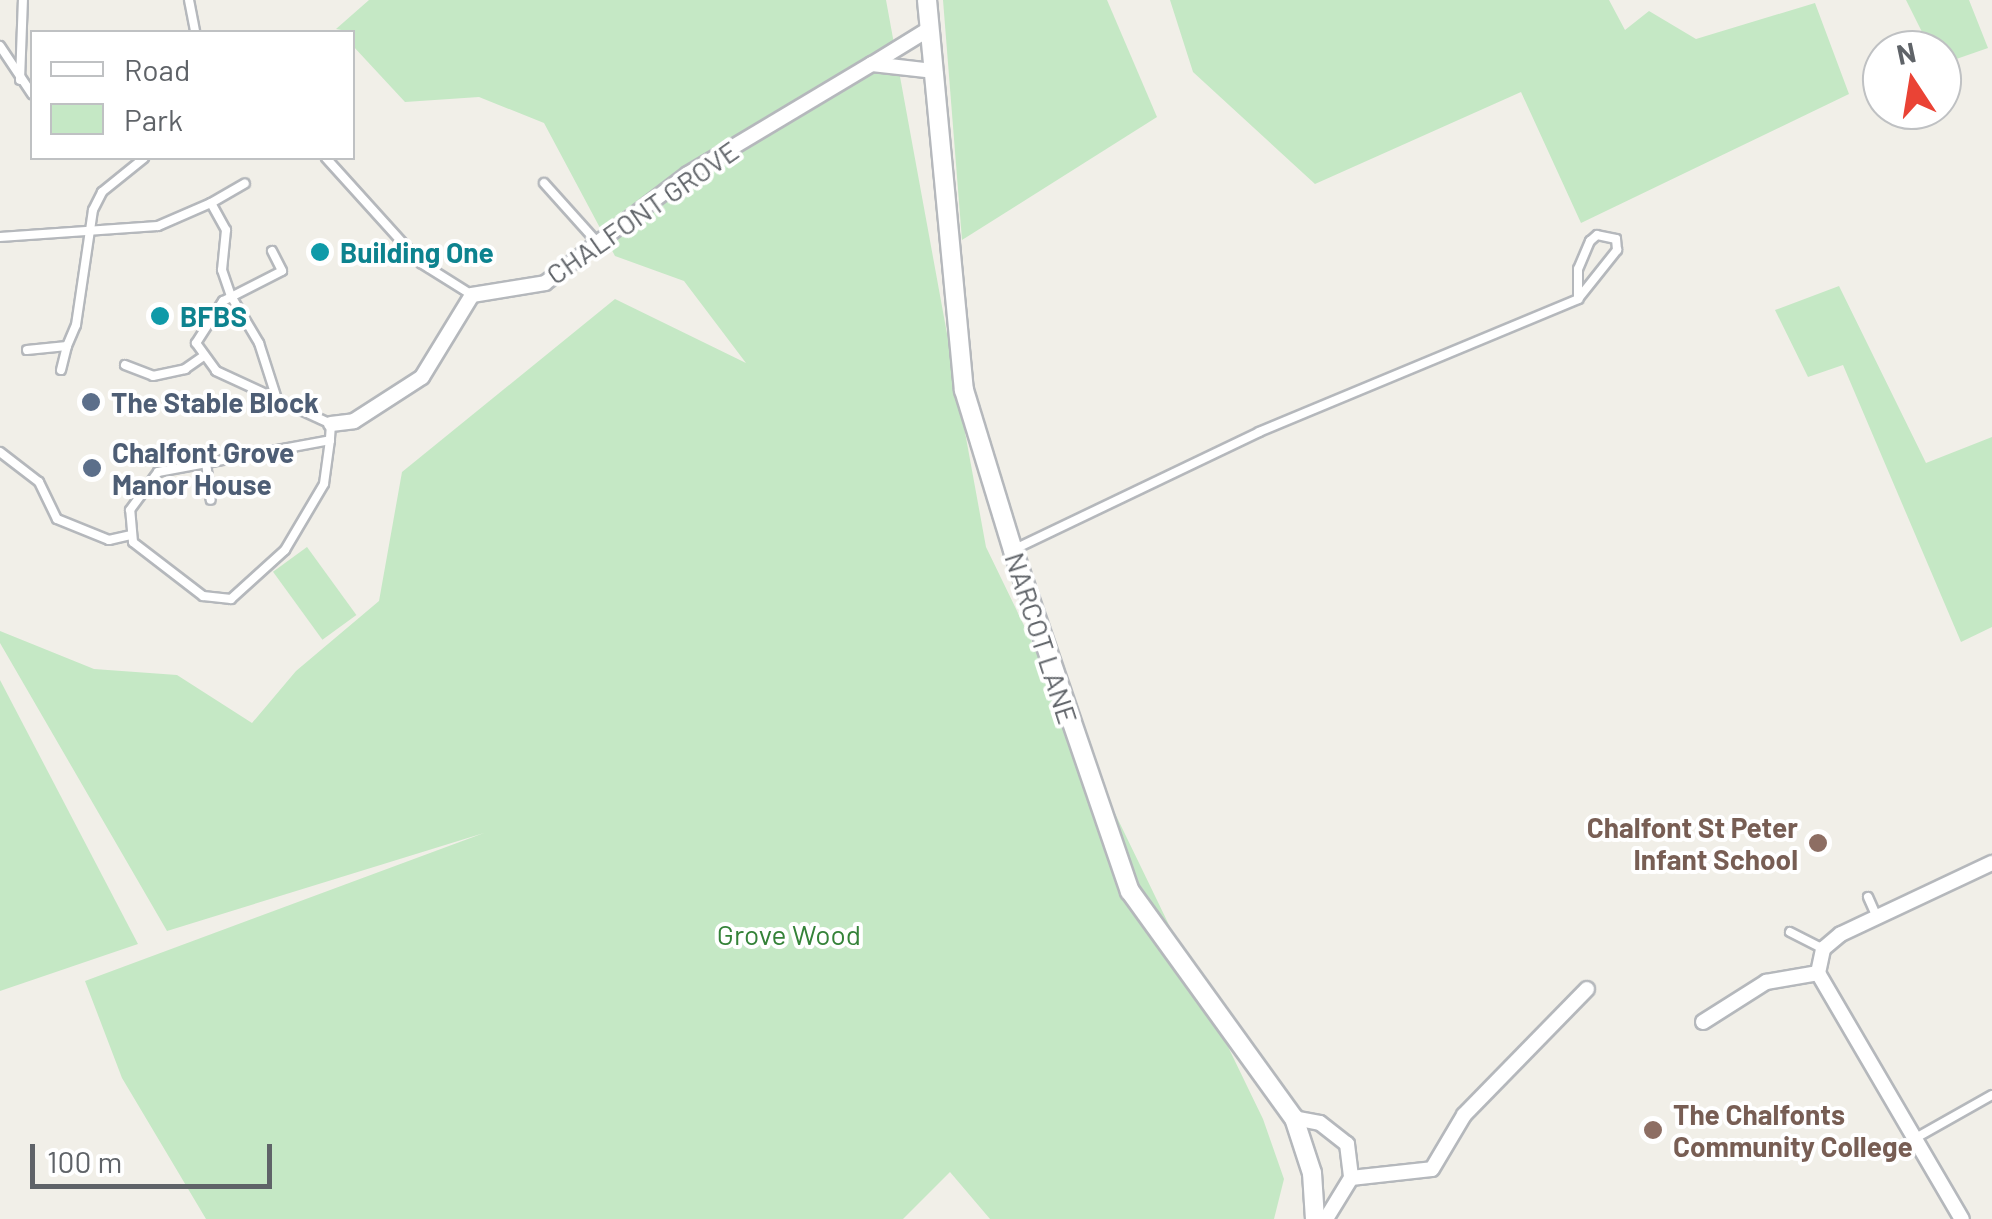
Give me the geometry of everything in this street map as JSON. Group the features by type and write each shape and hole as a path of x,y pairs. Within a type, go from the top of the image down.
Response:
{"street":[{"name":"NARCOT LANE","path":"928,0 964,390 1012,550 1130,891 1294,1118 1312,1174 1315,1219"},
{"name":"CHALFONT GROVE","path":"472,295 545,283 688,174 929,29"},
{"path":"872,64 934,72"},
{"path":"331,432 422,377 472,295"},
{"path":"1962,1219 1818,973 1823,949 1877,916 1992,864"},
{"path":"1703,1022 1766,982 1818,973"},
{"path":"1351,1178 1432,1169 1464,1116 1587,989"},
{"path":"1294,1118 1320,1123 1346,1144 1351,1178 1326,1219"}],"lane":[{"path":"20,80 23,0"},
{"path":"189,0 195,30"},
{"path":"0,46 30,92"},
{"path":"61,370 76,326 88,228 102,192 142,160"},
{"path":"328,160 421,263 472,295"},
{"path":"0,237 158,226 211,203 246,182"},
{"path":"544,183 598,242"},
{"path":"211,203 226,230 222,270 231,296 259,343 278,399"},
{"path":"1012,550 1259,432 1578,299 1616,250 1616,239 1598,234 1590,241 1578,269 1578,299"},
{"path":"272,250 282,270 231,296 197,332 202,357 331,432"},
{"path":"27,350 67,346"},
{"path":"125,365 153,376 186,369 202,357"},
{"path":"331,432 324,484 308,518 231,599 203,596 150,558 131,535 130,510 147,479 331,432"},
{"path":"0,452 39,482 57,519 109,540 131,535"},
{"path":"206,462 211,500"},
{"path":"1868,897 1877,916"},
{"path":"1790,932 1823,949"},
{"path":"1914,1139 1992,1095"}],"green space":[{"name":"Grove Wood","path":"369,0 886,0 986,547 1263,1119 1284,1179 1274,1219 990,1219 950,1172 903,1219 206,1219 122,1078 85,981 484,833 167,931 0,643 0,631 94,669 177,675 252,723 296,671 379,601 402,472 615,299 746,363 684,281 615,256 544,123 479,97 405,102 355,48 355,30 336,29"},
{"path":"943,0 1107,0 1157,117 962,240"},
{"path":"1170,0 1609,0 1625,30 1649,11 1696,39 1815,3 1849,94 1581,223 1521,92 1315,184 1193,72"},
{"path":"1906,0 1969,0 1988,48 1962,57 1962,30 1921,30"},
{"path":"1839,286 1926,463 1992,437 1992,627 1961,642 1843,365 1808,377 1775,310"},
{"path":"307,547 356,615 322,640 273,572"},
{"path":"0,680 138,944 0,991"}],"place":[{"name":"Building One","path":"320,252"},
{"name":"BFBS","path":"160,316"},
{"name":"The Stable Block","path":"91,402"},
{"name":"Chalfont Grove Manor House","path":"92,468"},
{"name":"Chalfont St Peter Infant School","path":"1818,843"},
{"name":"The Chalfonts Community College","path":"1653,1130"}]}
